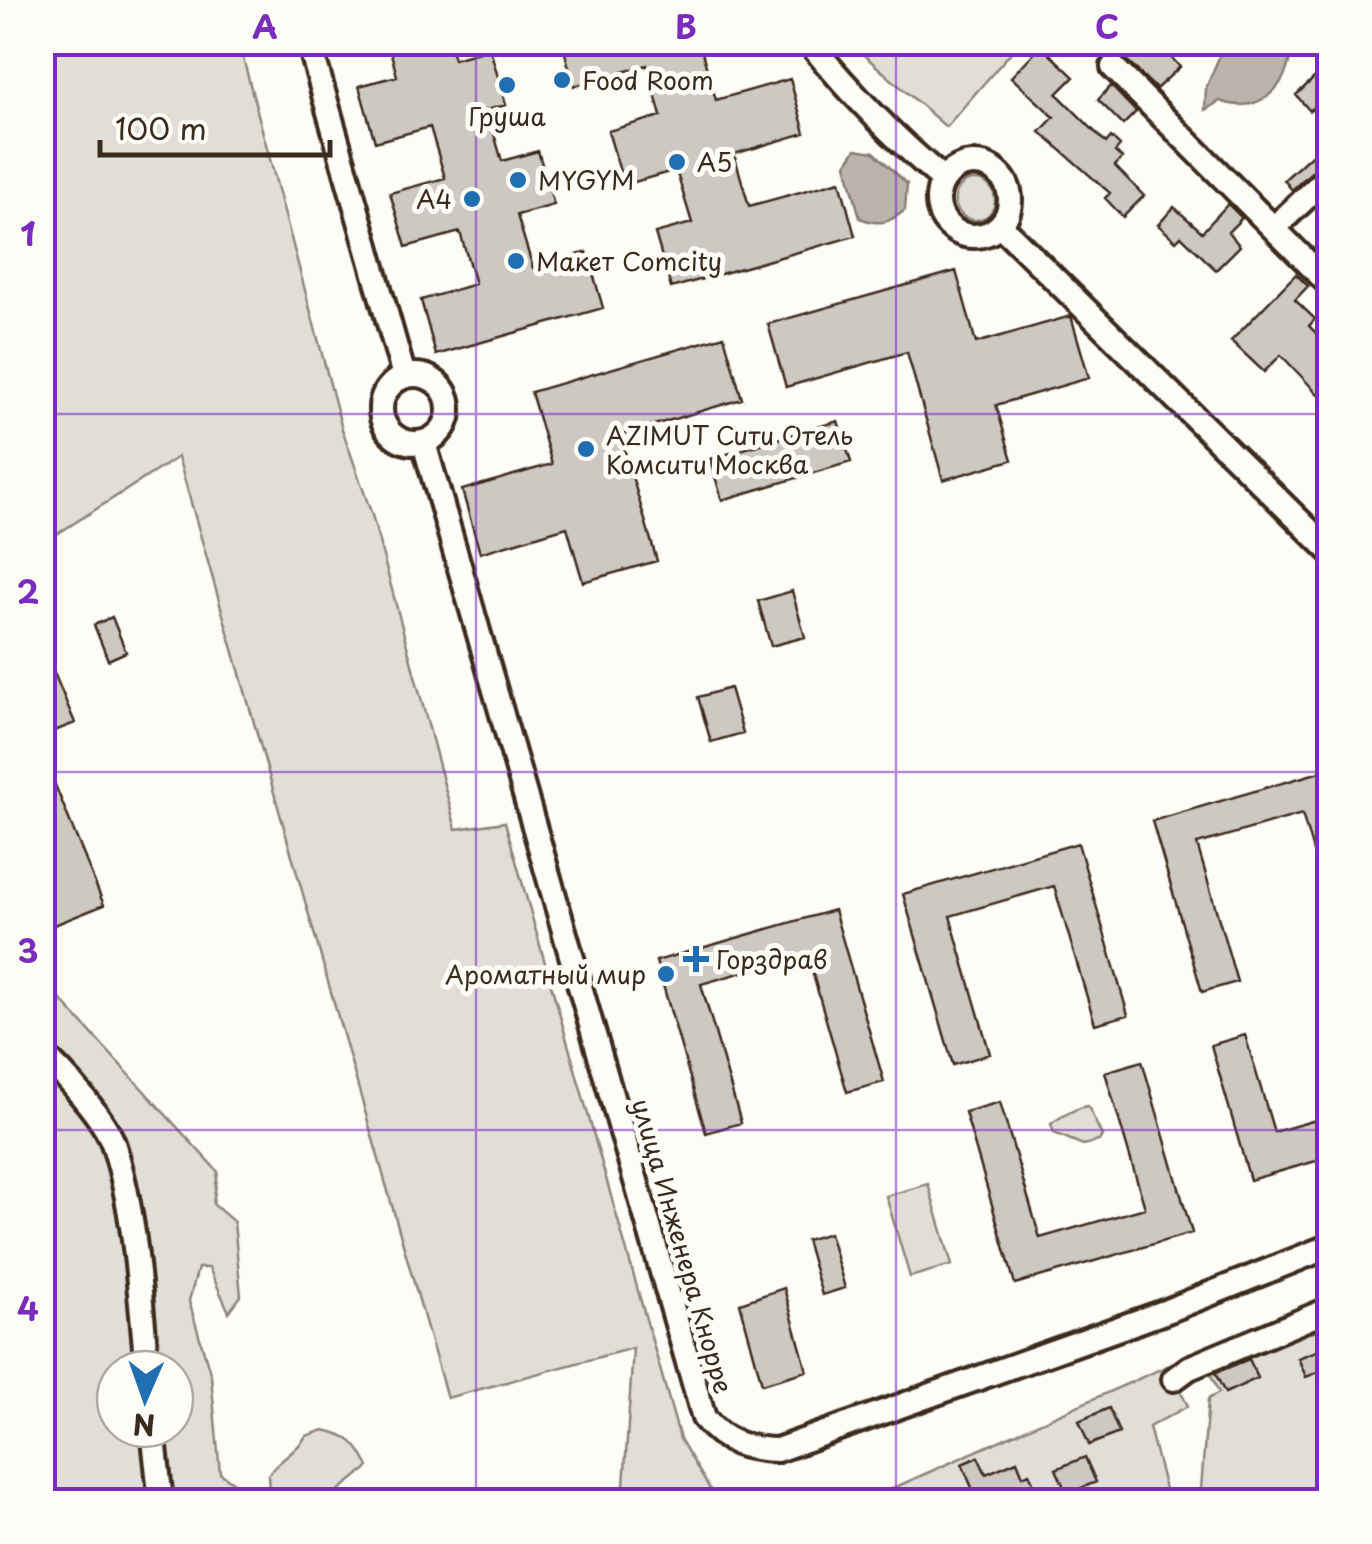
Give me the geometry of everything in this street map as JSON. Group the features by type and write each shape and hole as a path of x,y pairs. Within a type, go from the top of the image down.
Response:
{"street":[{"path":"309,42 404,376"},
{"path":"809,42 844,86 944,180"},
{"path":"1113,66 1330,286"},
{"path":"971,164 990,167 1000,174 1011,197 1010,209 1000,226 984,235 972,236 949,226 938,204 944,180 971,164"},
{"path":"1275,227 1330,175"},
{"path":"1000,226 1330,551"},
{"path":"404,376 428,377 446,392 450,404 445,427 424,443 404,442 382,420 382,398 394,381 404,376"},
{"name":"улица Инженера Кнорре","path":"424,443 704,1418 716,1433 754,1450 777,1450 1184,1305 1330,1246"},
{"path":"42,1054 76,1090 113,1142 134,1242 145,1349"},
{"path":"1174,1379 1190,1368 1330,1308"},
{"path":"155,1449 161,1502"}],"shaded area":[{"path":"43,42 239,43 342,429 372,515 456,829 505,822 680,1439 717,1501 623,1501 633,1348 447,1398 178,457 43,543"},
{"path":"850,43 1019,43 946,127"},
{"path":"1225,43 1275,43 1290,58 1281,81 1266,98 1245,105 1220,101 1205,110 1206,88"},
{"path":"856,149 874,152 907,184 905,210 894,218 873,222 860,218 846,164"},
{"path":"975,180 989,186 995,200 989,214 975,220 961,214 955,200 961,186"},
{"path":"42,979 218,1172 213,1204 234,1222 241,1296 229,1312 209,1268 198,1268 189,1301 211,1376 220,1473 240,1487 247,1501 43,1501"},
{"path":"1088,1106 1102,1136 1099,1141 1083,1145 1054,1133 1051,1124"},
{"path":"928,1184 952,1265 910,1277 886,1196"},
{"path":"1329,1318 1329,1501 1200,1502 1208,1399 1219,1393 1208,1369"},
{"path":"1167,1366 1188,1406 1149,1427 1168,1501 862,1502"},
{"path":"324,1430 352,1442 369,1467 325,1501 265,1501 269,1493 268,1475 306,1436"}],"building":[{"name":"А4","path":"388,42 449,42 454,59 490,49 506,105 487,110 502,161 538,151 554,205 517,215 533,268 587,252 603,308 436,355 421,300 475,284 460,232 406,247 390,193 445,178 430,127 375,142 359,86 397,76"},
{"name":"А5","path":"562,42 699,42 716,100 790,79 805,133 734,154 749,206 840,181 855,236 671,288 655,233 692,223 676,170 624,185 608,131 661,116 647,65 574,86"},
{"path":"1108,42 1157,42 1180,67 1156,89"},
{"path":"1041,46 1074,77 1057,94 1106,143 1111,137 1120,146 1115,152 1122,158 1115,166 1144,196 1123,217 1105,198 1110,193 1040,132 1054,117 1011,77"},
{"path":"1330,63 1330,92 1310,111 1296,95"},
{"path":"1111,86 1136,112 1123,125 1098,100"},
{"path":"1330,138 1329,160 1292,190 1284,180"},
{"path":"1228,204 1242,218 1228,232 1240,246 1216,270 1181,236 1176,241 1158,225 1174,207 1202,232"},
{"name":"AZIMUT Сити Отель Комсити Москва","path":"956,271 976,343 1071,316 1089,378 996,405 1012,460 943,480 907,352 786,387 768,324"},
{"path":"1296,274 1308,286 1295,300 1315,319 1309,326 1330,347 1330,383 1318,394 1281,355 1264,372 1231,341"},
{"name":"AZIMUT Сити Отель Комсити Москва","path":"724,336 742,399 620,435 657,561 583,582 567,527 480,553 462,490 552,464 531,392"},
{"name":"AZIMUT Сити Отель Комсити Москва","path":"838,421 851,462 722,500 710,459"},
{"path":"792,591 805,637 771,646 758,601"},
{"path":"112,617 126,652 108,660 94,625"},
{"path":"42,644 75,723 42,736"},
{"path":"730,688 743,733 711,742 698,697"},
{"path":"42,753 104,905 42,930"},
{"path":"1327,770 1330,895 1326,895 1302,814 1197,844 1237,982 1202,992 1152,821"},
{"path":"1078,843 1128,1015 1095,1024 1054,886 950,916 990,1054 953,1065 903,894"},
{"path":"834,910 884,1082 847,1092 807,954 701,984 741,1123 706,1133 656,961"},
{"path":"1245,1035 1274,1132 1330,1116 1330,1157 1250,1180 1211,1045"},
{"path":"1142,1061 1192,1233 1015,1284 965,1112 1000,1102 1040,1238 1145,1208 1105,1072"},
{"path":"829,1233 845,1288 822,1295 806,1240"},
{"path":"784,1288 807,1371 762,1384 740,1303"},
{"path":"1330,1346 1330,1368 1306,1377 1298,1358"},
{"path":"1249,1359 1258,1378 1225,1393 1215,1373"},
{"path":"1109,1408 1119,1433 1089,1445 1079,1421"},
{"path":"978,1457 986,1474 1017,1461 1023,1476 1029,1473 1036,1489 1005,1502 978,1502 962,1464"},
{"path":"1085,1457 1096,1482 1067,1494 1056,1469"}],"place":[{"name":"Food Room","path":"562,80"},
{"name":"Груша","path":"507,85"},
{"name":"А5","path":"677,162"},
{"name":"MYGYM","path":"518,180"},
{"name":"А4","path":"472,199"},
{"name":"Макет Comcity","path":"516,261"},
{"name":"AZIMUT Сити Отель Комсити Москва","path":"586,449"},
{"name":"Горздрав","path":"696,959"},
{"name":"Ароматный мир","path":"666,974"}]}
